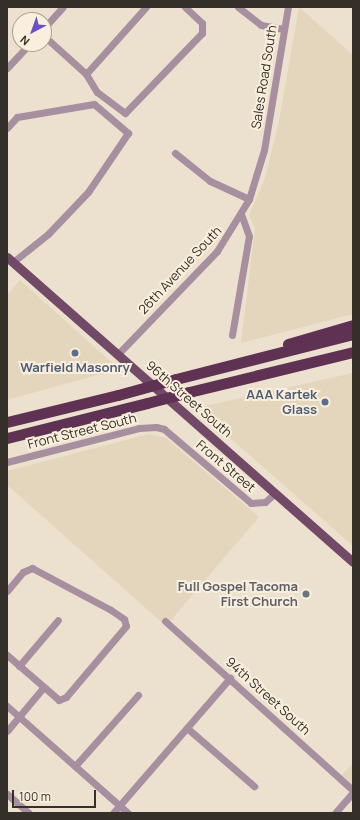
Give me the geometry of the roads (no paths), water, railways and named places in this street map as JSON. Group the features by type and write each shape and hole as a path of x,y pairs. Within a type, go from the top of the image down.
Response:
{"highway":[{"path":"190,376 353,325"},
{"path":"7,422 353,334"},
{"path":"7,438 189,392 353,353"}],"main road":[{"name":"96th Street South","path":"10,259 353,562"}],"street":[{"path":"52,19 63,7"},
{"path":"86,74 146,7"},
{"path":"52,43 86,74 97,92 125,113 200,35 203,26 185,7"},
{"path":"238,7 261,25 284,29"},
{"name":"Sales Road South","path":"264,150 288,7"},
{"path":"7,68 22,52"},
{"path":"7,128 17,117 94,104 128,134 88,192 44,238 10,259"},
{"name":"26th Avenue South","path":"118,354 217,251 249,199 264,150"},
{"path":"175,153 210,181 249,199"},
{"path":"232,335 248,236 241,214"},
{"name":"Front Street South","path":"7,462 139,428 164,429"},
{"name":"Front Street","path":"164,429 248,502 260,504 275,492"},
{"path":"7,591 24,572 32,568 111,610 125,623 124,630 66,697 59,700 43,688 7,655"},
{"path":"19,666 58,620"},
{"name":"94th Street South","path":"165,621 230,678 353,791"},
{"path":"113,813 230,678"},
{"path":"7,731 43,688"},
{"path":"75,766 138,695"},
{"path":"7,706 128,813"},
{"path":"187,728 254,786"},
{"path":"335,813 353,791"},
{"path":"7,794 29,813"}],"place":[{"name":"Warfield Masonry","path":"75,353"},
{"name":"AAA Kartek Glass","path":"325,402"},
{"name":"Full Gospel Tacoma First Church","path":"306,594"}]}
